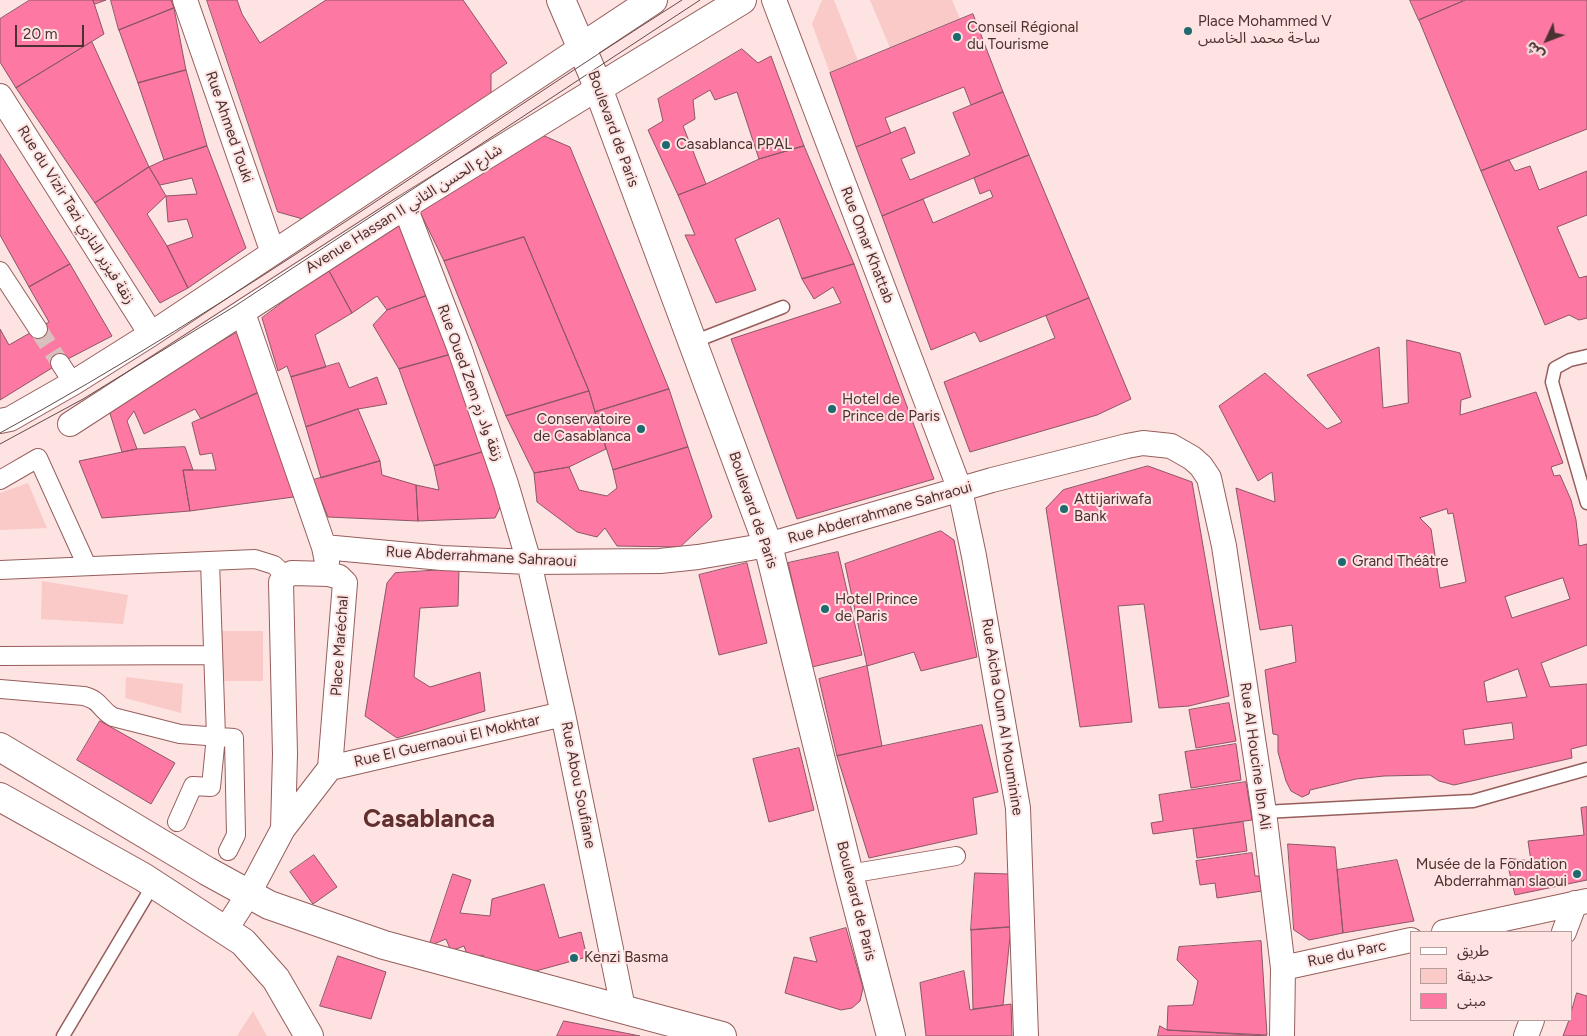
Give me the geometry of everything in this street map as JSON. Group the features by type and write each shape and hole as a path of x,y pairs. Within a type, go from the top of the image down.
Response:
{"main road":[{"name":"Boulevard de Paris","path":"561,0 598,88 768,545 891,1036"},
{"path":"582,47 653,0"},
{"name":"Avenue Hassan II شارع الحسن الثاني","path":"598,88 742,0"},
{"path":"0,748 248,895 305,918 384,945 722,1036"},
{"path":"0,797 143,877 234,935 276,979 309,1036"}],"street":[{"name":"Rue Ahmed Touki","path":"184,0 273,253"},
{"name":"Rue Omar Khattab","path":"774,0 960,490"},
{"path":"0,421 10,419 73,383 151,334 582,47"},
{"name":"Avenue Hassan II شارع الحسن الثاني","path":"70,424 404,207 598,88"},
{"name":"Rue du Vizir Tazi زنقة فيزير التازي","path":"0,96 151,334"},
{"name":"Rue Oued Zem زنقة واد زم","path":"404,207 460,350 506,484 529,562"},
{"path":"0,271 38,329"},
{"path":"243,313 324,548 329,574"},
{"path":"60,363 73,383"},
{"name":"Rue Abderrahmane Sahraoui","path":"324,548 442,558 529,562 660,561 698,557 768,545 960,490 1143,443 1171,446 1181,450 1202,466 1209,478"},
{"path":"1,477 38,458 87,566"},
{"name":"Rue Al Houcine Ibn Ali","path":"1209,478 1224,546 1264,812 1283,968 1282,1036"},
{"name":"Rue Aicha Oum Al Mouminine","path":"960,490 984,605 1018,808 1026,1036"},
{"path":"0,570 261,560 274,565 286,576 282,582 285,754 283,829"},
{"path":"176,822 192,786 211,787 216,736 210,561"},
{"name":"Rue Abou Soufiane","path":"529,562 564,714 623,1008"},
{"name":"Place Maréchal","path":"286,576 292,573 329,574 339,577 344,583 330,768"},
{"path":"0,656 213,655"},
{"path":"0,689 84,696 96,700 107,714 113,717 180,734 234,738 236,835 228,851"},
{"name":"Rue El Guernaoui El Mokhtar","path":"330,768 564,714"},
{"path":"234,935 248,895 283,829 330,768"},
{"path":"849,874 956,856"},
{"path":"1449,931 1581,902"},
{"path":"1565,931 1581,902"},
{"name":"Rue du Parc","path":"1283,968 1410,940"},
{"path":"1526,1036 1532,1021"}],"lane":[{"path":"693,342 783,307"},
{"path":"1587,356 1570,360 1555,368 1552,382 1587,503"},
{"path":"1264,812 1473,801 1587,769"},
{"path":"63,1036 106,957 153,885"}],"green space":[{"path":"822,0 834,0 858,61 830,73 812,24"},
{"path":"870,0 952,0 960,19 890,48"},
{"path":"28,483 47,528 0,530 0,493"},
{"path":"42,581 128,595 123,624 41,619"},
{"path":"218,631 263,631 263,681 219,681"},
{"path":"126,677 183,684 181,713 125,698"},
{"path":"253,1011 267,1036 237,1036"}],"building":[{"path":"30,0 93,0 104,34 16,88 0,62 0,19"},
{"path":"93,0 106,0 95,4"},
{"path":"111,0 171,0 174,8 119,30"},
{"path":"207,0 237,0 242,14 260,43 326,0 463,0 507,63 491,74 491,94 303,219 278,212"},
{"path":"1410,0 1463,0 1463,1 1419,20"},
{"path":"1466,0 1587,0 1587,129 1481,171 1419,20"},
{"path":"174,8 186,70 138,83 119,30"},
{"path":"973,14 1003,92 971,105 964,87 885,118 891,133 856,147 830,73"},
{"path":"92,42 149,167 95,203 16,88"},
{"path":"742,49 758,63 771,56 804,146 759,159 737,92 715,100 710,90 693,100 695,119 683,126 706,184 678,195 648,130 663,121 658,99"},
{"path":"186,70 207,146 164,160 138,83"},
{"path":"1003,92 1029,155 882,216 856,147 905,127 915,153 901,159 910,180 970,155 953,113"},
{"path":"535,132 570,147 669,389 595,412 589,391 524,237 444,261 416,204"},
{"path":"207,146 246,248 188,288 167,246 193,237 187,219 168,222 166,196 197,194 192,178 160,185 149,167"},
{"path":"804,146 854,264 802,279 779,218 735,239 756,290 716,303 685,235 695,235 678,195 759,159"},
{"path":"0,154 70,264 29,287 0,235"},
{"path":"1029,155 1089,298 980,342 975,332 931,350 882,216 923,199 933,223 993,197 990,190 980,194 974,178"},
{"path":"1509,160 1515,171 1530,166 1539,190 1587,171 1587,215 1557,227 1579,278 1587,276 1587,318 1579,320 1569,315 1545,325 1481,171"},
{"path":"149,167 166,196 147,214 167,246 188,288 160,303 95,203"},
{"path":"404,223 431,294 387,310 377,296 352,313 328,269"},
{"path":"524,237 589,391 506,416 444,261"},
{"path":"70,264 112,336 60,363 0,400 0,329 9,345 49,322 29,287"},
{"name":"Hotel de Prince de Paris","path":"854,264 934,479 797,519 731,339 841,303 833,287 814,299 802,279"},
{"path":"328,269 352,313 315,335 326,367 291,377 287,366 278,371 262,318"},
{"path":"431,294 452,354 399,369 373,325 387,310"},
{"path":"1089,298 1131,399 1097,415 970,452 944,382 1055,338 1046,316"},
{"path":"245,328 266,389 201,419 195,409 144,434 134,411 127,421 137,449 122,452 108,407"},
{"name":"Grand Théâtre","path":"1407,340 1460,353 1471,397 1461,400 1460,415 1536,392 1563,463 1551,467 1554,476 1560,475 1571,500 1579,546 1587,544 1587,645 1541,663 1550,687 1587,684 1587,745 1571,749 1572,758 1454,785 1439,781 1430,775 1384,776 1356,779 1310,790 1309,794 1302,797 1291,791 1286,781 1278,752 1278,735 1273,734 1265,670 1296,662 1292,625 1260,630 1236,488 1275,502 1272,472 1258,481 1219,406 1265,373 1327,429 1342,422 1307,375 1379,347 1383,408 1408,403","holes":["1447,509 1448,514 1453,513 1466,582 1440,588 1431,529 1420,518","1563,578 1570,599 1512,618 1505,597","1518,669 1527,697 1487,702 1484,682","1512,723 1514,739 1465,745 1463,730"]},
{"path":"452,354 486,451 434,466 399,369"},
{"path":"339,363 349,388 377,377 387,404 358,409 306,427 291,377"},
{"path":"266,389 301,496 190,511 183,470 216,470 212,453 200,455 192,423"},
{"name":"Conservatoire de Casablanca","path":"669,389 688,447 613,470 595,412"},
{"path":"589,391 606,449 569,467 534,473 506,416"},
{"path":"358,409 380,461 321,478 306,427"},
{"path":"185,447 193,470 183,470 190,511 102,518 79,461 137,449"},
{"path":"688,447 712,517 680,547 617,546 605,528 597,537 577,532 537,502 534,473 569,467 579,490 607,496 617,488 613,470"},
{"path":"486,451 504,499 495,518 418,521 416,485 439,490 434,466"},
{"path":"380,461 382,475 416,485 418,521 328,517 313,480"},
{"path":"1148,466 1192,482 1229,696 1189,706 1159,708 1144,604 1118,606 1132,722 1080,727 1046,508 1063,490"},
{"path":"941,531 954,540 977,657 921,671 914,652 867,666 845,564"},
{"path":"838,552 862,655 812,667 788,563"},
{"path":"747,563 767,643 719,655 699,575"},
{"path":"459,569 458,606 420,608 414,677 430,687 480,672 485,711 397,738 365,716 387,583 395,573"},
{"path":"867,666 882,746 837,756 819,679"},
{"path":"1229,703 1236,741 1196,748 1189,710"},
{"path":"100,721 175,763 151,804 77,760"},
{"path":"982,725 998,792 973,798 977,834 869,858 837,756"},
{"path":"1236,744 1241,780 1191,788 1185,752"},
{"path":"799,748 814,810 769,822 753,759"},
{"path":"1246,782 1252,820 1153,834 1151,823 1163,821 1159,795"},
{"path":"1587,807 1587,880 1515,895 1506,858 1531,861 1528,841 1584,835 1581,808"},
{"path":"1243,822 1247,851 1197,858 1193,829"},
{"path":"1288,844 1335,847 1343,933 1309,940 1294,930"},
{"path":"1252,853 1255,876 1259,876 1262,891 1217,898 1215,883 1200,885 1196,861"},
{"path":"314,855 337,887 313,904 290,872"},
{"path":"1397,860 1414,921 1343,933 1337,870"},
{"path":"975,873 1009,874 1011,927 971,930"},
{"path":"453,874 471,880 460,913 490,916 492,899 544,884 559,938 581,932 587,957 521,975 504,970 500,961 488,966 483,955 469,960 464,946 451,951 446,939 429,946"},
{"path":"1011,927 1003,1005 973,1009 971,930"},
{"path":"846,928 863,988 860,1001 852,1008 841,1010 785,993 794,957 817,962 810,938"},
{"path":"1261,941 1267,1035 1167,1030 1168,1006 1193,1005 1198,981 1177,960 1179,947"},
{"path":"338,956 386,972 371,1019 320,1006"},
{"path":"964,971 970,1010 1011,1004 1012,1036 926,1036 920,983"},
{"path":"1577,993 1587,996 1587,1036 1563,1036 1569,1021 1572,1021 1572,1010"},
{"path":"564,1021 640,1036 557,1036"},
{"path":"1160,1026 1167,1030 1267,1036 1158,1036"}],"tunnel":[{"path":"38,329 60,363"}],"tram line":[{"path":"0,433 175,331 345,222 682,0"},
{"path":"0,444 83,399 235,306 700,0"}],"place":[{"name":"Place Mohammed V ساحة محمد الخامس","path":"1188,31"},
{"name":"Conseil Régional du Tourisme","path":"957,37"},
{"name":"Casablanca PPAL","path":"666,145"},
{"name":"Hotel de Prince de Paris","path":"832,409"},
{"name":"Conservatoire de Casablanca","path":"641,429"},
{"name":"Attijariwafa Bank","path":"1064,509"},
{"name":"Grand Théâtre","path":"1342,562"},
{"name":"Hotel Prince de Paris","path":"825,609"},
{"name":"Musée de la Fondation Abderrahman slaoui","path":"1577,874"},
{"name":"Kenzi Basma","path":"574,958"}],"district":[{"name":"Casablanca","path":"429,820"}]}
